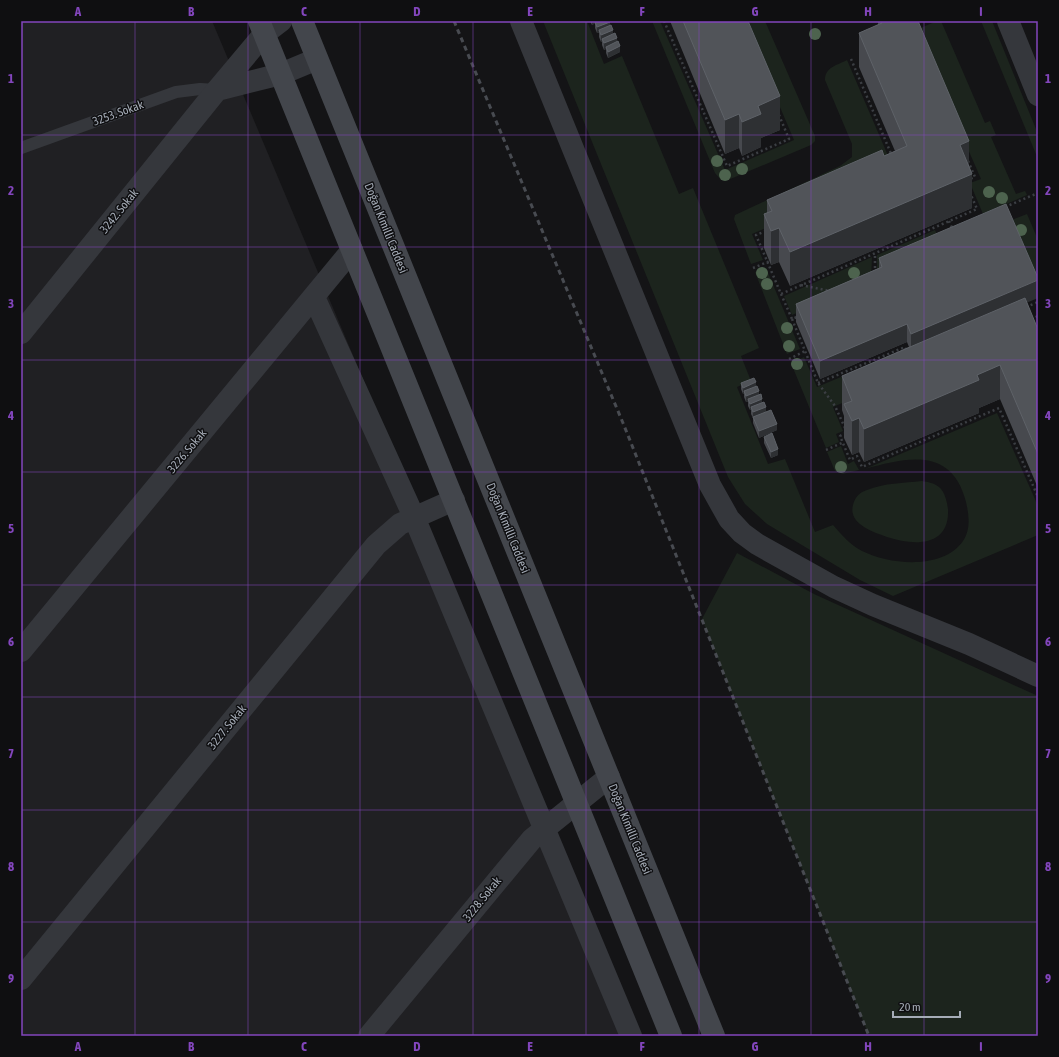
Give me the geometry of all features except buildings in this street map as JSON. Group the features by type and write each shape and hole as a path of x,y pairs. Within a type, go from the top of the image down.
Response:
{"main road":[{"name":"Doğan Kimilli Caddesi","path":"302,21 714,1036"},
{"path":"268,25 281,74 671,1036"}],"street":[{"path":"521,21 707,478 729,519 742,533 757,544 834,587 873,605 969,644 1038,676"},
{"path":"1008,21 1038,95"},
{"name":"3242. Sokak","path":"21,333 268,25"},
{"path":"217,90 281,74 317,59"},
{"name":"3226. Sokak","path":"21,651 352,250"},
{"path":"314,297 414,517 631,1036"},
{"name":"3227. Sokak","path":"21,979 376,545 400,524 454,500"},
{"name":"3228. Sokak","path":"369,1036 517,856 544,828 609,776"}],"lane":[{"name":"3253. Sokak","path":"21,148 176,92 200,89 217,90"}],"path":[{"path":"664,21 727,166 752,153 789,139 777,110"},
{"path":"851,59 894,159"},
{"path":"965,181 975,177 966,155"},
{"path":"781,294 949,221 956,216 977,209 968,188"},
{"path":"1002,208 1038,193"},
{"path":"949,221 955,235"},
{"path":"953,230 960,227"},
{"path":"770,229 756,235 806,351 818,383 835,406 847,432 840,436 844,442 850,460 857,456 862,467 999,408 1038,498"},
{"path":"875,253 874,275 881,272"},
{"path":"753,268 768,262"},
{"path":"801,285 834,292"},
{"path":"1025,308 1038,302"},
{"path":"792,319 798,316"},
{"path":"1024,322 1038,316"},
{"path":"818,383 904,345 909,356"},
{"path":"789,359 806,351"},
{"path":"826,450 844,442"}],"shaded area":[{"path":"21,21 212,21 640,1036 21,1036"},
{"path":"543,21 587,21 604,64 622,56 679,194 693,188 759,348 741,356 751,381 737,387 768,464 785,459 815,532 833,525 850,543 858,549 874,556 901,562 930,561 943,557 954,550 966,536 968,517 966,502 959,484 950,472 939,464 926,460 897,461 865,469 997,413 1038,506 1038,535 893,596 860,580 767,524 745,504 728,477"},
{"path":"652,21 660,21 725,170 794,140 745,25 755,21 765,21 815,136 815,141 811,145 728,180 721,180 715,173"},
{"path":"937,21 941,21 985,123 990,121 996,135 991,137 1016,194 1025,191 1027,195 983,214 970,183 981,179 916,30"},
{"path":"981,21 992,21 1038,134 1038,159"},
{"path":"847,60 895,172 752,234 763,260 751,264 734,219 735,215 840,166 852,157 852,144 825,80 827,72 830,69"},
{"path":"1027,214 1038,240 1038,292 1009,221"},
{"path":"935,230 941,244 877,271 877,255"},
{"path":"872,257 871,281 792,315 784,296"},
{"path":"766,268 800,349 787,354 755,272"},
{"path":"903,351 912,373 833,407 843,431 836,434 839,442 826,448 791,363 804,357 817,387"},
{"path":"841,446 848,464 854,461 859,470 843,474 835,471 827,452"},
{"path":"922,481 939,487 946,500 948,509 947,521 943,531 937,537 928,541 919,542 897,540 869,530 854,517 852,512 853,505 856,497 862,492 887,485"},
{"path":"737,553 814,594 1038,696 1038,1036 869,1036 702,619"}],"railway":[{"path":"454,21 623,423 869,1036"}]}
